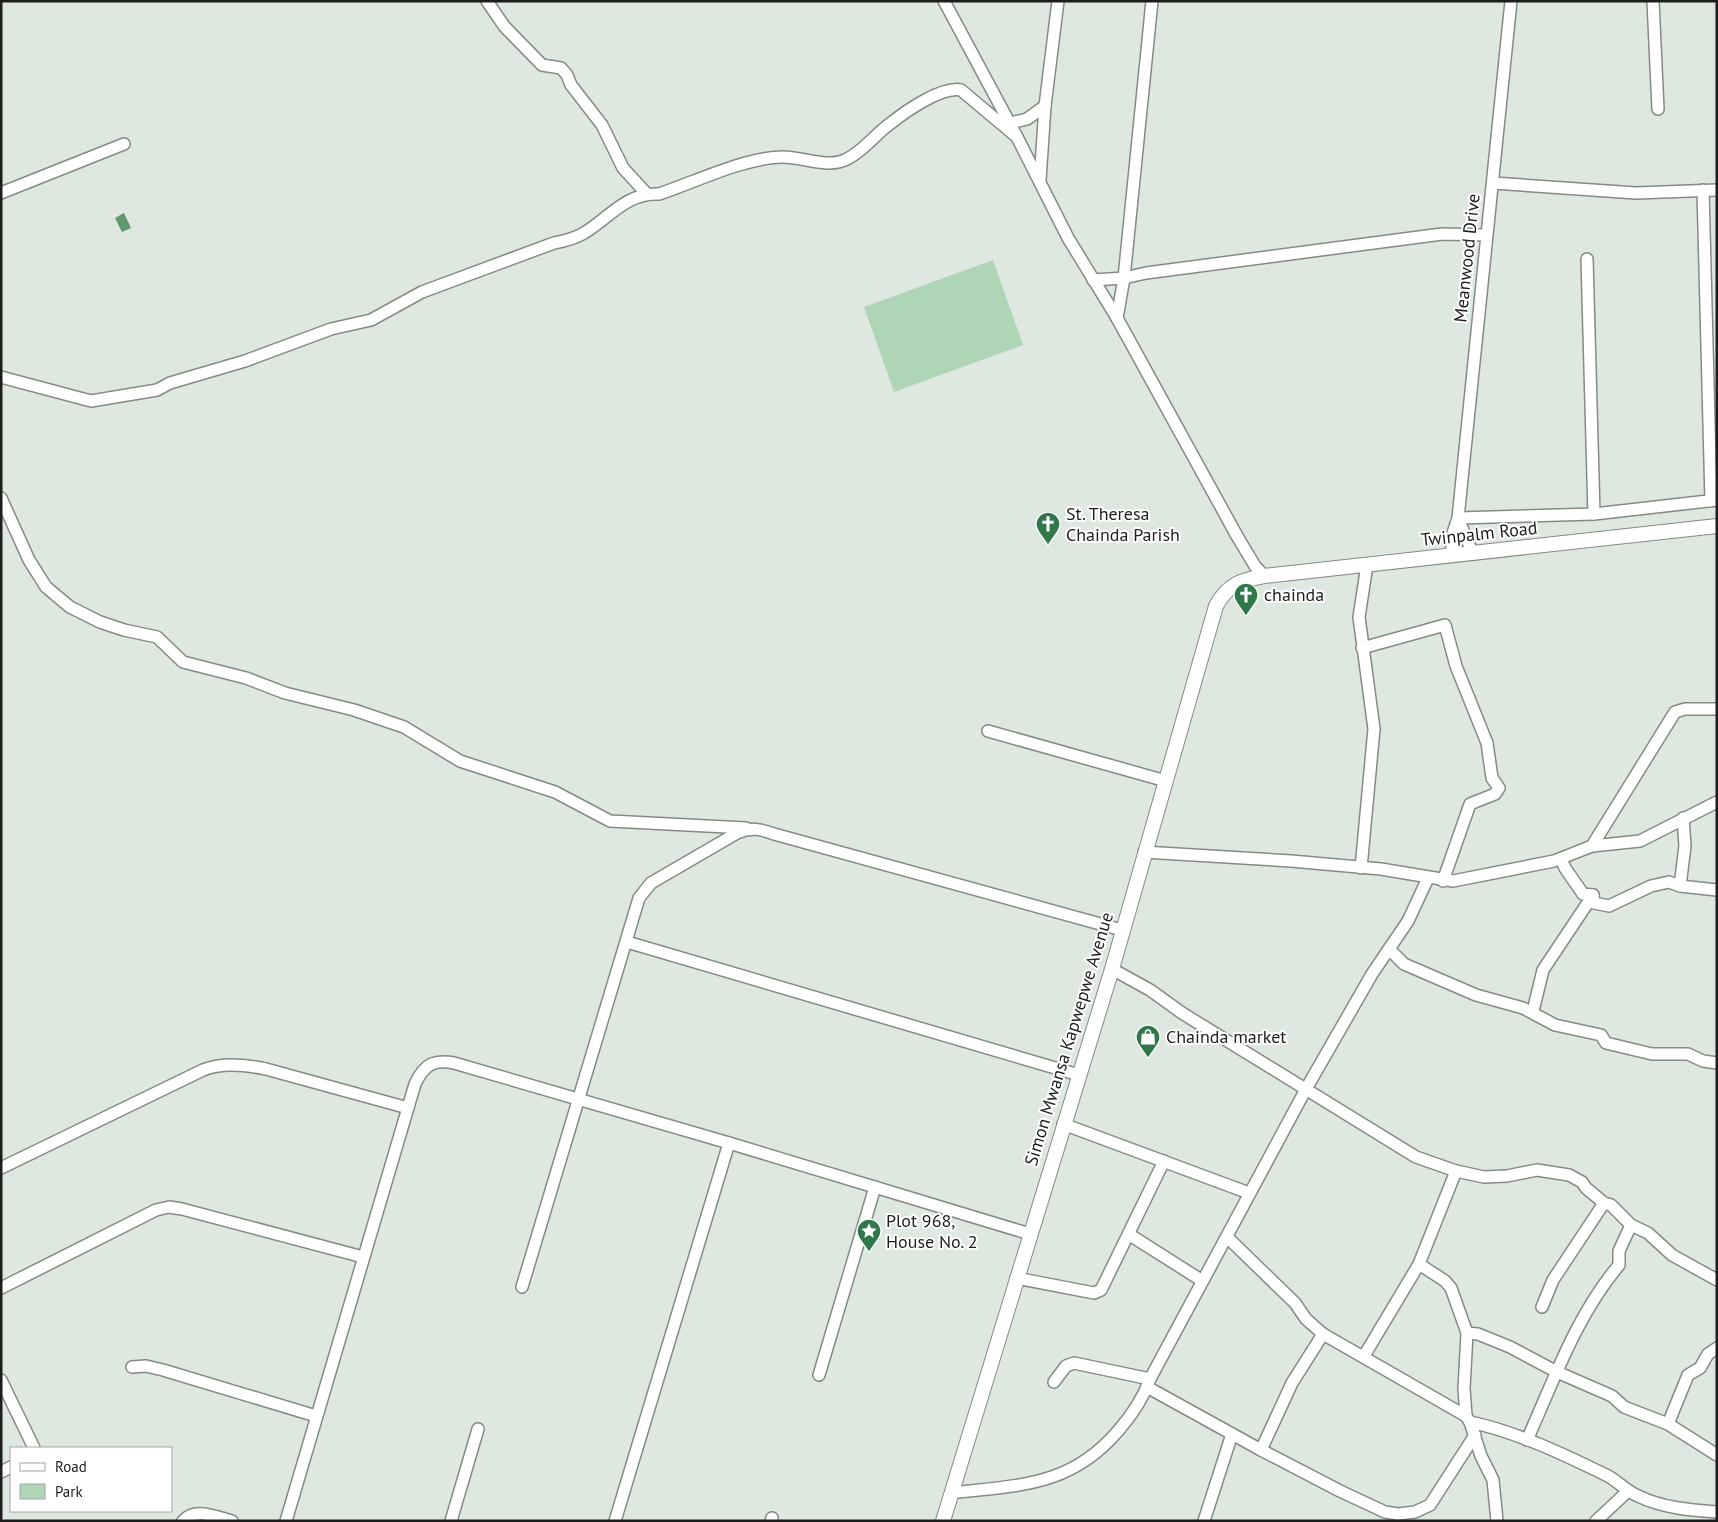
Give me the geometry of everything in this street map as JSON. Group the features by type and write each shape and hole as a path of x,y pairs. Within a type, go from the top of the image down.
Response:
{"main road":[{"name":"Twinpalm Road","path":"1245,579 1717,526"},
{"name":"Simon Mwansa Kapwepwe Avenue","path":"943,1521 1112,969 1216,606 1230,586 1245,579"}],"street":[{"path":"488,1 504,26 542,65 561,68 567,75 571,85 602,125 623,168 646,193"},
{"path":"944,1 1010,123 1068,238 1118,318 1237,536 1255,566 1264,576"},
{"path":"1040,181 1045,106 1058,1"},
{"path":"1118,318 1124,278 1152,1"},
{"name":"Meanwood Drive","path":"1451,556 1453,533 1458,518 1511,1"},
{"path":"1653,1 1658,109"},
{"path":"1,377 91,401 157,390 170,383 269,352 331,329 370,320 422,292 554,244 571,240 586,232 625,202 646,193 659,194 732,168 768,158 784,157 834,163 845,161 857,154 891,122 945,90 961,90 1017,137"},
{"path":"1010,123 1027,119 1045,106"},
{"path":"1,193 124,144"},
{"path":"1492,183 1636,193 1717,190"},
{"path":"1473,554 1458,518 1594,514 1714,500 1703,190"},
{"path":"1093,280 1124,278 1146,273 1442,234 1486,235"},
{"path":"1587,259 1594,514"},
{"path":"1,498 29,560 46,587 70,607 100,622 124,630 157,637 183,662 246,678 285,693 362,713 404,727 460,761 555,792 610,821 762,829 774,834 1122,930"},
{"path":"1361,868 1374,729 1359,617 1367,565"},
{"path":"1362,648 1445,626 1456,666 1487,743 1492,778 1499,788 1495,794 1470,804 1443,880"},
{"path":"1592,846 1675,712 1685,709 1717,709"},
{"path":"988,731 1166,781"},
{"path":"1144,852 1202,854 1361,868 1443,880 1471,879 1561,858 1592,846 1640,841 1717,802"},
{"path":"1680,886 1685,846 1683,818"},
{"path":"522,1286 580,1099 639,898 651,883 738,833 747,829 762,829"},
{"path":"1561,858 1564,868 1582,894 1592,895"},
{"path":"951,1493 1035,1482 1070,1471 1085,1462 1109,1441 1141,1401 1201,1280 1227,1238 1248,1193 1372,974 1408,921 1428,878"},
{"path":"1592,895 1594,903 1609,906 1651,886 1669,882 1680,886 1717,890"},
{"path":"1533,1012 1543,970 1592,895"},
{"path":"627,942 1078,1075"},
{"path":"1389,949 1404,964 1476,995 1533,1012 1555,1025 1601,1034 1606,1042 1652,1054 1688,1054 1703,1061 1717,1063"},
{"path":"1112,969 1150,990 1182,1013 1416,1157 1456,1171 1494,1178 1537,1170 1568,1176 1582,1182 1631,1225 1648,1233 1672,1255 1717,1280"},
{"path":"286,1521 408,1108 420,1073 425,1066 433,1062 443,1061 580,1099 1030,1234"},
{"path":"1,1168 202,1070 218,1066 253,1066 408,1108"},
{"path":"1063,1124 1248,1193"},
{"path":"615,1521 729,1143"},
{"path":"1016,1278 1098,1292 1104,1287 1164,1161"},
{"path":"1364,1356 1419,1264 1456,1171"},
{"path":"819,1375 875,1187"},
{"path":"1542,1307 1553,1280 1604,1203"},
{"path":"1,1288 156,1210 169,1207 182,1208 363,1257"},
{"path":"1527,1440 1583,1316 1599,1290 1619,1266 1618,1251 1631,1225"},
{"path":"1130,1235 1201,1280"},
{"path":"1227,1238 1296,1303 1306,1319 1323,1334 1364,1356 1468,1419 1527,1440 1606,1475 1628,1491 1661,1505 1717,1512"},
{"path":"1419,1264 1445,1281 1451,1288 1467,1332 1464,1389 1468,1419 1496,1490 1497,1521"},
{"path":"1467,1332 1478,1334 1510,1347 1557,1372 1612,1396 1624,1407 1668,1424 1717,1455"},
{"path":"1261,1450 1292,1383 1323,1334"},
{"path":"1668,1424 1688,1375 1700,1368 1708,1354 1717,1348"},
{"path":"1054,1382 1066,1366 1074,1363 1149,1383 1261,1450 1340,1491 1385,1512 1398,1514 1415,1512 1430,1505 1475,1435"},
{"path":"132,1367 146,1366 163,1370 316,1416"},
{"path":"1,1380 34,1447"},
{"path":"451,1521 478,1429"},
{"path":"1204,1521 1232,1434"},
{"path":"1596,1521 1628,1491"},
{"path":"182,1521 194,1513 232,1521"}],"green space":[{"path":"993,260 1023,345 894,392 864,307"}],"shaded area":[{"path":"124,213 131,228 122,232 115,218"}],"place":[{"name":"St. Theresa Chainda Parish","path":"1048,545"},
{"name":"chainda","path":"1246,616"},
{"name":"Chainda market","path":"1148,1058"},
{"name":"Plot 968, House No. 2","path":"869,1252"}]}
